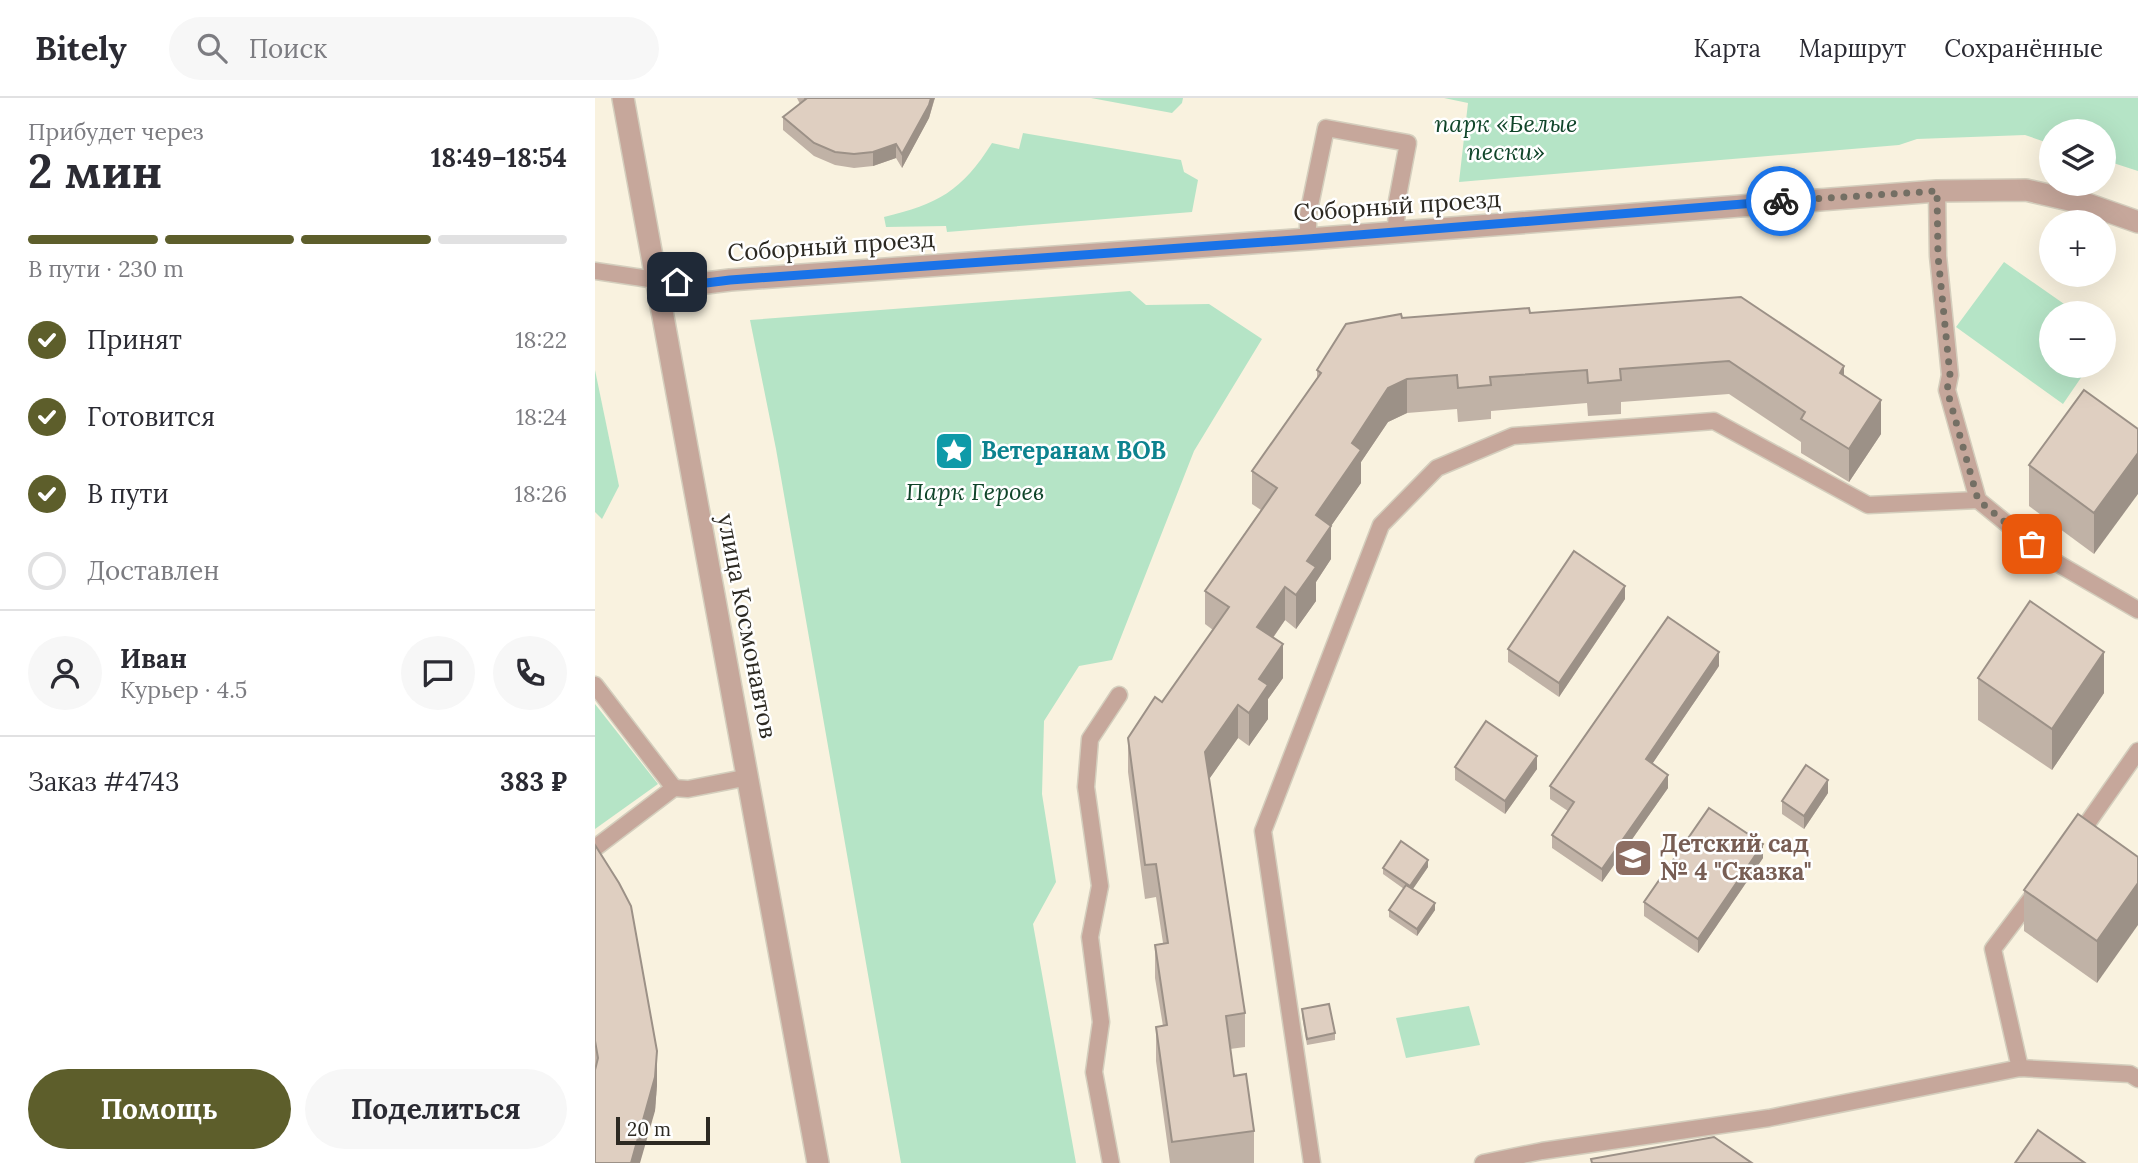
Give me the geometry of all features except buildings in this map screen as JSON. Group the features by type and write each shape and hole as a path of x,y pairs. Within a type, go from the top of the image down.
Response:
{"street":[{"name":"улица Космонавтов","path":"623,98 818,1163"},
{"name":"Соборный проезд","path":"656,280 698,284 1937,191 2026,190 2088,204 2138,222"}],"lane":[{"path":"1308,239 1308,215 1325,128 1408,143 1397,201 1396,232"},
{"path":"1937,191 1938,256 1950,375 1947,390 1978,500 2050,559 2138,610"},
{"path":"595,271 656,280"},
{"path":"1312,1163 1263,831 1381,525 1437,468 1513,436 1714,421 1868,505 1978,500"},
{"path":"595,685 674,788"},
{"path":"1111,1163 1094,1072 1101,1022 1090,937 1100,886 1086,787 1090,739 1119,695"},
{"path":"2066,853 2138,751"},
{"path":"595,848 674,788 688,789 749,777"},
{"path":"2020,1068 1993,949 2050,874"},
{"path":"1483,1163 1542,1151 1769,1118 2020,1068 2130,1074 2138,1079"}],"green space":[{"path":"1091,98 1183,98 1182,103 1172,113"},
{"name":"парк «Белые пески»","path":"1444,98 2138,98 2138,171 2116,164 2116,119 2039,119 2039,140 2025,135 1917,139 1899,145 1459,182 1468,103"},
{"path":"1023,133 1181,160 1184,172 1198,180 1192,212 947,232 946,226 886,227 884,217 934,201 959,184 992,143 1019,149"},
{"path":"2004,262 2060,301 2039,301 2039,378 2081,378 2063,404 1956,327"},
{"name":"Парк Героев","path":"1130,291 1146,305 1209,304 1262,339 1194,451 1112,660 1079,666 1044,721 1042,794 1056,882 1033,924 1076,1163 901,1163 776,449 750,320"},
{"path":"595,370 619,486 602,519 595,512"},
{"path":"595,704 658,784 595,829"},
{"path":"1469,1006 1480,1045 1406,1058 1396,1018"}],"way so far":[{"path":"1781,201 1937,191 1938,256 1950,375 1947,390 1978,500 2032,544"}],"place":[{"name":"Ветеранам ВОВ","path":"954,451"},
{"name":"Детский сад № 4 \"Сказка\"","path":"1633,858"}],"route":[{"path":"677,282 698,284 1781,201"}]}
